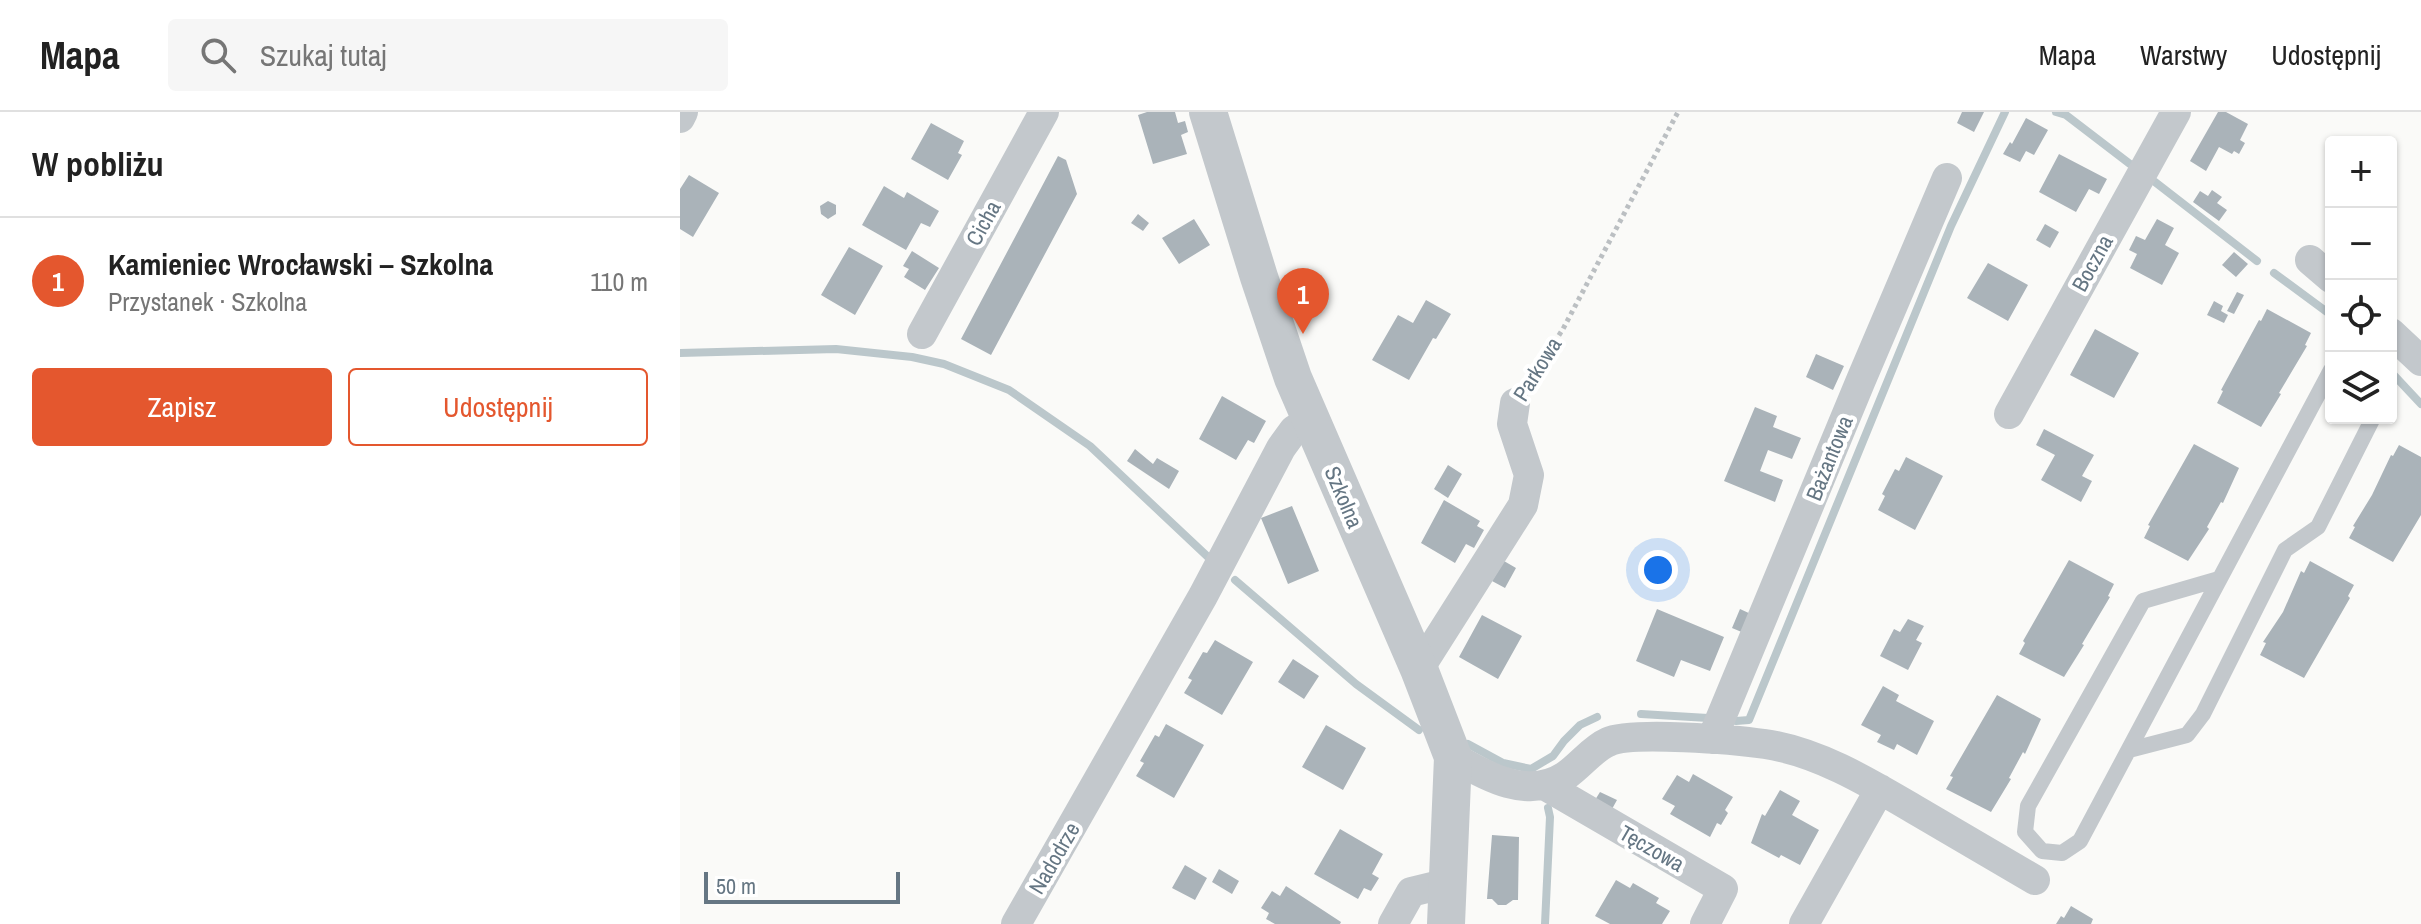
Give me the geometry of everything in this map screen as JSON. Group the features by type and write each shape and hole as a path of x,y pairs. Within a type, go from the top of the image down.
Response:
{"street":[{"path":"680,118 683,112"},
{"name":"Cicha","path":"922,334 1044,112"},
{"name":"Szkolna","path":"1208,112 1293,378 1419,669 1453,757 1446,924"},
{"name":"Boczna","path":"2009,414 2176,112"},
{"name":"Bażantowa","path":"1712,739 1947,178"},
{"path":"2397,339 2421,361"},
{"name":"Parkowa","path":"1419,669 1523,505 1529,475 1512,424 1515,403"},
{"name":"Nadodrze","path":"1016,924 1209,584 1281,448 1294,430 1311,419"},
{"path":"1453,757 1488,778 1523,786 1546,786 1566,775 1608,742 1631,737 1768,744 1823,761 1880,789 2035,880"},
{"name":"Tęczowa","path":"1546,786 1723,889 1705,924"},
{"path":"1804,924 1880,789"},
{"path":"1393,924 1411,892 1448,883"}],"lane":[{"path":"2219,579 2143,601 2028,806 2025,832 2042,851 2062,853 2080,841 2325,381"},
{"path":"2129,750 2187,735 2203,714 2285,550 2318,527 2370,424"}],"path":[{"name":"Parkowa","path":"1515,403 1563,329 1678,112"}],"building":[{"path":"1175,112 1178,123 1185,121 1188,132 1181,135 1187,154 1153,164 1138,115"},
{"path":"1962,112 1984,112 1974,132 1957,123"},
{"path":"2218,112 2226,112 2248,124 2240,140 2245,143 2239,154 2219,147 2206,171 2190,161"},
{"path":"2026,118 2048,130 2034,155 2026,151 2020,162 2003,154"},
{"path":"931,123 964,141 958,153 962,155 948,180 911,159"},
{"path":"2059,154 2107,179 2099,194 2089,189 2076,212 2039,192"},
{"path":"1058,156 1066,160 1077,194 991,355 961,339"},
{"path":"689,175 719,193 693,237 680,229 680,189"},
{"path":"884,186 904,198 907,192 939,211 930,227 921,223 906,250 862,225"},
{"path":"2212,190 2222,197 2217,203 2227,210 2219,221 2193,202 2200,191 2208,196"},
{"path":"828,201 836,205 836,214 828,219 821,214 820,206"},
{"path":"1138,214 1149,223 1143,231 1131,223"},
{"path":"1194,219 1210,245 1179,264 1162,238"},
{"path":"2157,219 2174,228 2165,245 2179,253 2162,285 2130,268 2137,254 2129,250 2136,236 2145,240"},
{"path":"2045,224 2059,232 2050,248 2036,240"},
{"path":"849,247 883,266 855,315 821,295"},
{"path":"912,251 939,268 925,290 904,277 909,269 903,266"},
{"path":"2234,252 2248,264 2236,277 2222,265"},
{"path":"1988,263 2028,285 2008,321 1967,298"},
{"path":"2237,292 2244,295 2234,314 2227,311"},
{"path":"1426,300 1451,314 1409,380 1372,360 1398,315 1413,323"},
{"path":"2214,301 2223,306 2221,311 2228,315 2224,323 2207,315"},
{"path":"2267,309 2311,333 2307,346 2261,427 2217,403 2221,390"},
{"path":"2095,329 2139,353 2114,398 2070,375"},
{"path":"1816,354 1844,366 1833,390 1806,377"},
{"path":"1222,396 1266,421 1254,443 1248,440 1236,460 1199,439"},
{"path":"1755,407 1777,416 1773,427 1801,438 1792,459 1768,450 1760,471 1783,480 1775,502 1724,481"},
{"path":"2044,429 2094,455 2082,476 2092,481 2081,502 2041,480 2055,455 2036,445"},
{"path":"2194,444 2239,468 2223,503 2207,527 2209,529 2188,561 2144,538 2148,525"},
{"path":"2399,445 2421,457 2421,515 2393,562 2349,538"},
{"path":"1135,449 1153,464 1157,458 1179,471 1169,489 1127,461"},
{"path":"1906,457 1943,476 1915,530 1878,510 1885,496 1882,494 1895,469 1899,471"},
{"path":"1448,465 1462,474 1448,498 1434,489"},
{"path":"1444,500 1480,521 1477,526 1484,530 1474,548 1466,544 1455,563 1421,543"},
{"path":"1292,506 1319,571 1288,584 1261,518"},
{"path":"2069,560 2114,584 2110,597 2064,677 2019,654 2025,643 2023,641"},
{"path":"1504,561 1516,568 1505,588 1492,581"},
{"path":"2310,561 2354,585 2348,596 2350,598 2304,678 2260,655 2266,643 2263,642 2283,612 2301,571 2304,573"},
{"path":"1657,609 1724,637 1710,671 1681,660 1674,677 1636,661"},
{"path":"1740,609 1753,615 1744,633 1732,628"},
{"path":"1482,615 1522,636 1498,679 1459,657"},
{"path":"1908,619 1924,626 1916,640 1922,643 1908,670 1880,656 1894,629 1900,632"},
{"path":"1215,640 1253,662 1222,715 1184,693 1192,680 1188,678 1203,652 1207,653"},
{"path":"1293,659 1319,676 1304,699 1278,682"},
{"path":"1883,686 1899,695 1896,701 1934,721 1917,755 1897,744 1894,750 1877,742 1881,735 1861,725"},
{"path":"1997,695 2041,719 2025,754 2023,752 1991,812 1946,789 1953,777 1950,776"},
{"path":"1166,724 1204,745 1174,798 1136,776 1144,763 1140,761 1155,735 1159,737"},
{"path":"1326,725 1366,748 1343,790 1302,767"},
{"path":"1693,774 1733,797 1725,810 1728,813 1721,825 1717,823 1710,837 1670,814 1675,806 1662,799 1677,775 1689,782"},
{"path":"1780,790 1800,801 1792,815 1819,830 1800,865 1751,843 1762,814 1765,816"},
{"path":"1600,792 1617,800 1612,809 1595,800"},
{"path":"1340,829 1383,854 1372,874 1379,878 1371,891 1364,888 1358,899 1314,874"},
{"path":"1492,835 1519,837 1518,900 1506,905 1498,905 1487,899"},
{"path":"1185,865 1207,878 1195,900 1172,888"},
{"path":"1219,869 1239,881 1232,894 1212,882"},
{"path":"1616,880 1630,888 1633,883 1659,898 1656,903 1670,911 1662,924 1610,924 1595,916"},
{"path":"1286,886 1340,924 1275,924 1266,919 1269,913 1261,908 1272,891 1280,896"},
{"path":"2071,906 2093,919 2091,924 2056,924"}],"waterway":[{"path":"1736,721 1749,720 1951,226 2005,112"},
{"path":"2056,112 2066,115 2130,164"},
{"path":"2155,182 2257,261"},
{"path":"2274,273 2325,311"},
{"path":"680,353 836,349 912,357 944,364 1009,390 1090,446 1208,557"},
{"path":"2397,378 2421,404"},
{"path":"1235,580 1356,684 1419,730"},
{"path":"1641,714 1708,718"},
{"path":"1468,744 1503,763 1531,769 1553,756 1580,725 1597,717"},
{"path":"1545,924 1548,808"}],"place":[{"name":"Kamieniec Wrocławski – Szkolna","path":"1303,334"}]}
